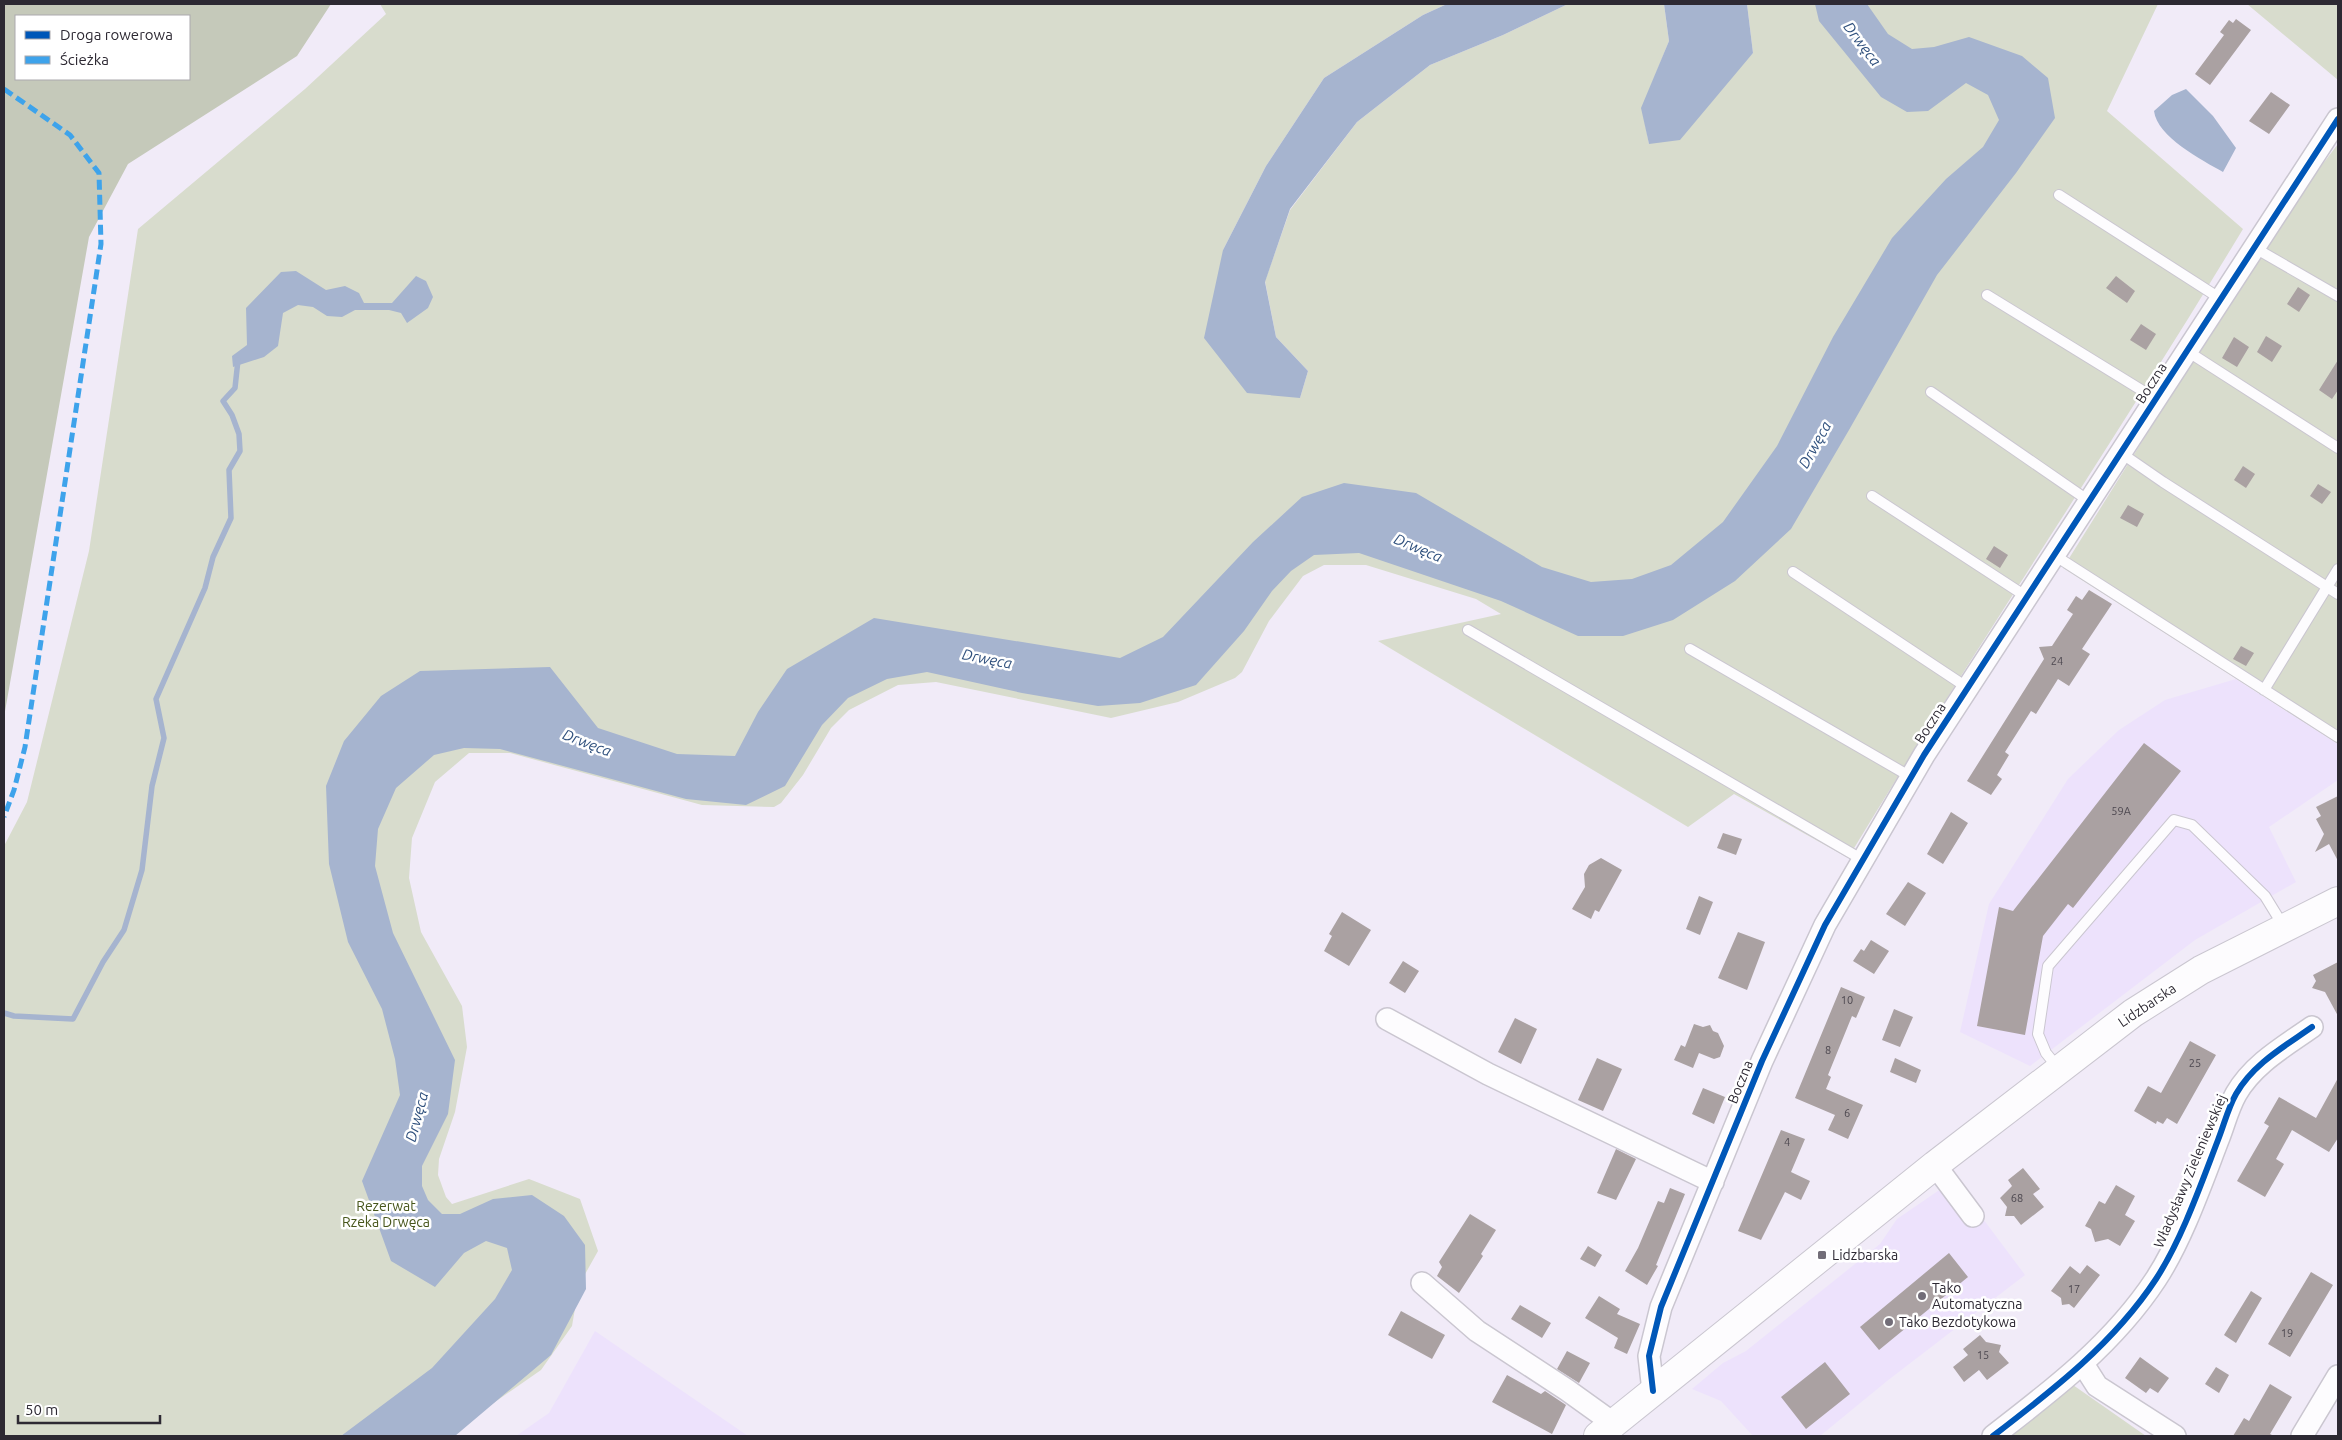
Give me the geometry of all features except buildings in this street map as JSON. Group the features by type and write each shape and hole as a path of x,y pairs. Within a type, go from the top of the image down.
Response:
{"main road":[{"name":"Lidzbarska","path":"1605,1430 1935,1165 2059,1069 2160,995 2201,970 2338,901"}],"street":[{"name":"Boczna","path":"1653,1391 1649,1356 1661,1307 1762,1061 1821,934 1911,777 2338,120"},
{"path":"1387,1019 1488,1074 1713,1182"},
{"name":"Władysławy Zieleniewskiej","path":"1993,1436 2083,1364 2114,1332 2156,1278 2199,1189 2236,1094 2258,1065 2312,1027"},
{"path":"1935,1165 1973,1216"},
{"path":"1422,1283 1477,1331 1567,1390 1605,1430"},
{"path":"2083,1364 2097,1386 2176,1436"},
{"path":"2302,1436 2338,1376"}],"lane":[{"path":"2059,196 2221,299"},
{"path":"2255,248 2338,296"},
{"path":"1988,295 2156,399"},
{"path":"2187,351 2338,448"},
{"path":"1931,392 2090,501"},
{"path":"2121,453 2162,482 2338,594"},
{"path":"1872,496 2027,597"},
{"path":"2054,555 2338,737"},
{"path":"2264,690 2338,569"},
{"path":"1793,572 1968,688"},
{"path":"1468,630 1863,860"},
{"path":"1690,649 1911,777"},
{"path":"2059,1069 2046,1052 2038,1034 2048,966 2174,820 2192,825 2265,896 2284,927"}],"shaded area":[{"path":"2236,679 2338,744 2338,780 2269,827 2296,882 2195,940 2030,1066 1960,1032 1989,904 2068,779 2119,730 2165,700"},
{"path":"1954,1180 2025,1275 1887,1381 1820,1436 1753,1436 1721,1401 1692,1389 1723,1363 1746,1351 1880,1244 1897,1219"},
{"path":"595,1331 748,1436 516,1436 549,1413"}],"green space":[{"path":"4,4 331,4 297,56 128,164 89,237 4,717"},
{"path":"380,4 1447,4 1423,15 1324,78 1266,166 1223,250 1300,398 1308,371 1276,337 1265,281 1290,210 1357,122 1430,65 1503,35 1568,4 1664,4 1669,41 1642,108 1649,144 1753,53 1747,4 2158,4 2107,111 2243,229 1848,858 1734,794 1688,827 1378,641 1501,614 1476,599 1366,565 1324,565 1303,576 1269,621 1242,672 1235,678 1178,702 1111,718 936,682 898,685 849,710 831,728 803,775 781,803 774,807 702,805 510,753 469,753 435,782 412,838 409,878 421,932 462,1006 467,1047 455,1112 439,1159 438,1175 446,1197 452,1204 529,1179 580,1199 598,1251 579,1285 572,1326 541,1370 446,1436 4,1436 4,846 27,802 89,551 138,229 305,89 386,14"},
{"path":"2247,4 2338,4 2338,80"},
{"path":"2338,144 2338,744 2063,568 2285,213"},
{"path":"2073,1385 2146,1436 2007,1436"}],"water":[{"path":"1447,4 1568,4 1503,35 1430,65 1357,122 1290,209 1265,282 1276,337 1308,371 1300,398 1247,393 1204,338 1223,250 1266,166 1324,78 1423,15"},
{"path":"1664,4 1747,4 1753,53 1680,140 1649,144 1641,108 1669,41"},
{"name":"Rezerwat Rzeka Drwęca","path":"1815,4 1867,4 1888,34 1912,49 1934,47 1969,37 2022,56 2048,78 2055,118 2016,173 1937,275 1791,529 1735,581 1673,620 1623,636 1578,636 1501,601 1359,553 1314,555 1291,571 1272,591 1244,631 1196,685 1140,703 1098,706 1022,693 927,672 887,679 848,698 822,725 785,786 746,805 686,799 500,749 464,748 434,755 396,788 378,829 375,866 393,933 455,1060 448,1114 422,1166 422,1186 428,1200 442,1214 460,1214 493,1199 532,1195 564,1216 585,1245 586,1289 551,1355 455,1436 341,1436 432,1368 495,1299 512,1270 507,1248 486,1241 464,1253 435,1287 391,1261 362,1181 400,1095 395,1059 382,1009 348,942 329,864 326,786 344,741 381,696 420,671 550,667 598,728 677,754 735,756 758,712 787,669 874,618 1120,658 1163,637 1253,542 1302,497 1344,483 1416,493 1542,567 1591,582 1632,579 1671,565 1723,522 1777,446 1833,337 1892,238 1946,179 1983,147 1999,120 1988,95 1966,83 1928,111 1907,112 1881,97 1819,21"},
{"path":"2186,89 2213,116 2236,148 2223,172 2182,147 2163,130 2157,121 2154,111 2172,95"},
{"path":"296,271 326,290 345,286 359,293 364,303 392,303 416,276 426,281 433,297 428,308 407,323 401,313 389,310 355,310 342,317 327,316 313,307 298,305 283,313 278,346 264,357 233,367 232,356 247,345 246,308 281,272"}],"waterway":[{"path":"4,1013 14,1016 73,1019 103,962 124,930 142,870 152,786 164,738 156,699 205,588 213,557 231,518 229,470 240,451 239,434 232,415 223,401 235,388 238,360"}],"marked path":[{"path":"4,89 70,135 99,173 101,244 25,747 14,790 4,817"}],"cycle path":[{"path":"1653,1391 1649,1356 1661,1307 1762,1061 1825,925 1924,755 2338,119"},
{"path":"1993,1436 2060,1383 2102,1345 2139,1302 2156,1279 2183,1229 2236,1094 2243,1083 2260,1065 2312,1027"}],"place":[{"name":"Lidzbarska","path":"1822,1255"},
{"name":"Tako Automatyczna","path":"1922,1296"},
{"name":"Tako Bezdotykowa","path":"1889,1322"}],"water label":[{"name":"Drwęca","path":"1862,44"},
{"name":"Drwęca","path":"1815,445"},
{"name":"Drwęca","path":"1418,548"},
{"name":"Drwęca","path":"987,659"},
{"name":"Drwęca","path":"587,743"},
{"name":"Drwęca","path":"417,1117"}]}
